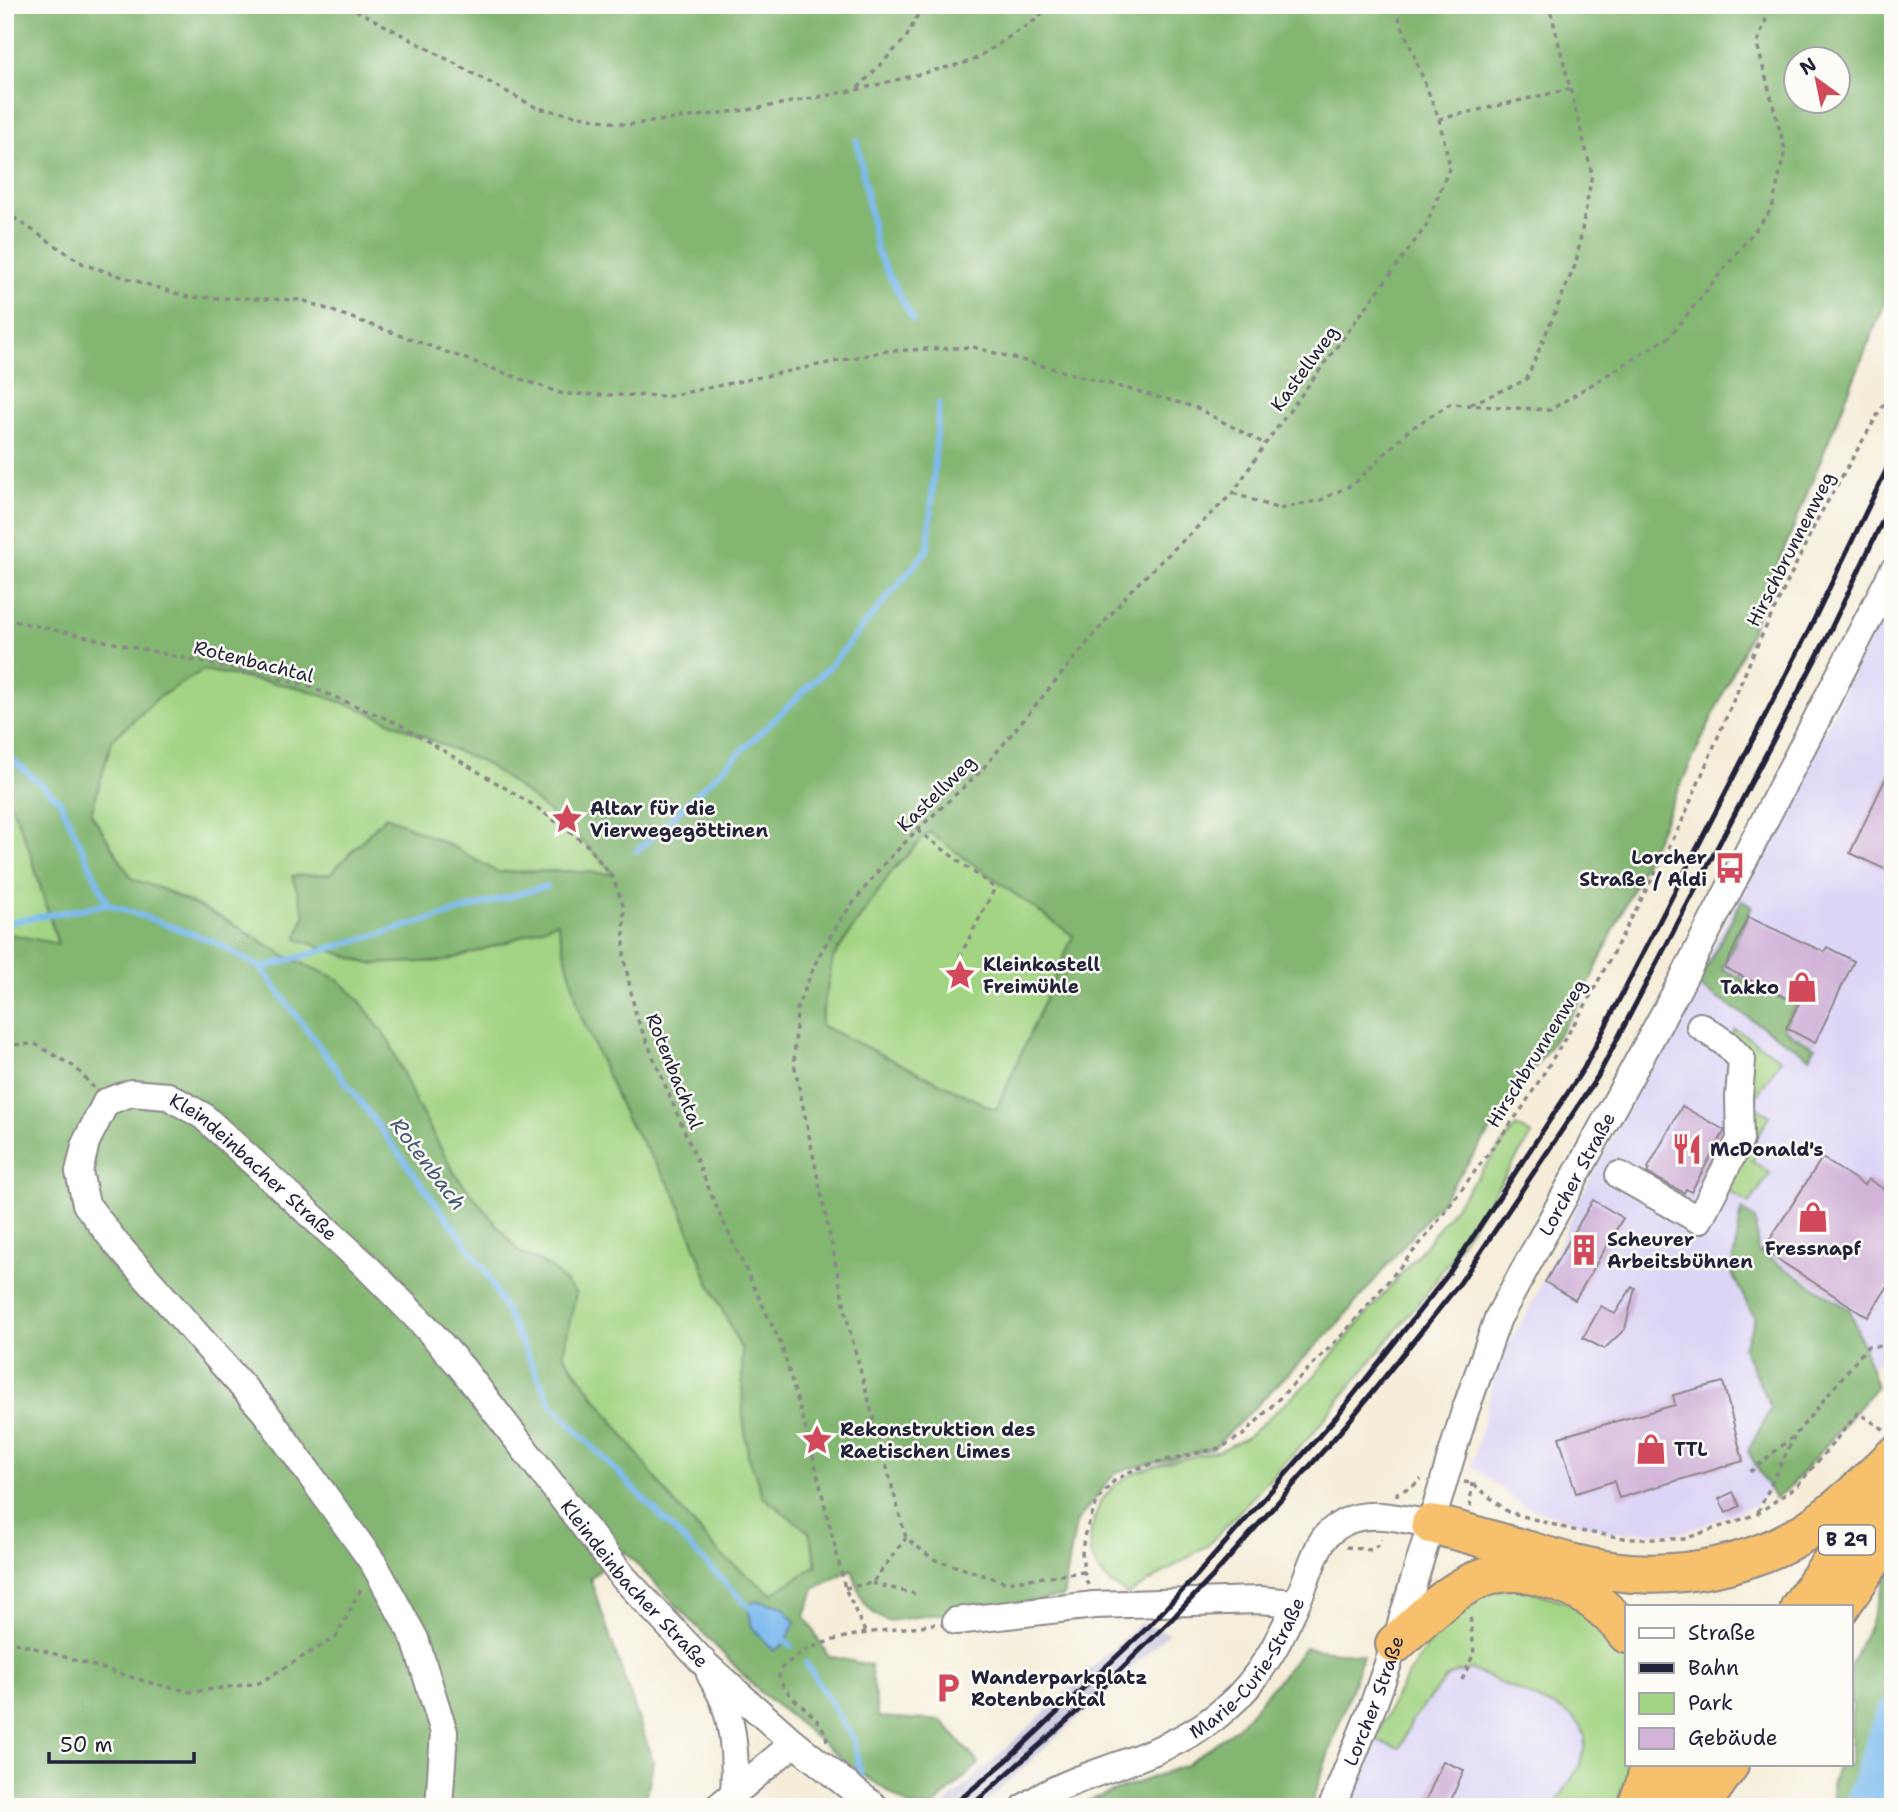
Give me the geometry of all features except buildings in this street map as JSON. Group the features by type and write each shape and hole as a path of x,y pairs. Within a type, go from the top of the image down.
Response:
{"highway":[{"path":"1431,1524 1563,1561 1612,1571 1662,1573 1709,1568 1764,1552 1808,1530 1854,1494 1893,1457"},
{"name":"B 29","path":"1801,1605 1893,1472"},
{"path":"1431,1524 1436,1534 1451,1548 1517,1572 1564,1584 1589,1597 1605,1609 1625,1631"},
{"name":"B 29","path":"1841,1605 1893,1529"},
{"path":"1395,1644 1451,1595 1494,1574 1517,1572"},
{"path":"1637,1807 1649,1766"},
{"path":"1658,1807 1687,1766"},
{"path":"1699,1807 1728,1766"}],"street":[{"name":"Lorcher Straße","path":"1332,1807 1395,1644 1464,1414 1498,1318 1677,990 1893,570"},
{"path":"1619,1175 1699,1220 1740,1140 1742,1060 1728,1045 1700,1026"},
{"name":"Kleindeinbacher Straße","path":"106,1102 131,1093 168,1096 204,1116 363,1263 425,1326 462,1368 623,1577 706,1665 804,1751 875,1807"},
{"path":"106,1102 86,1142 79,1172 86,1204 115,1242 265,1412 374,1564 415,1639 444,1732 439,1807"},
{"name":"Marie-Curie-Straße","path":"1025,1807 1061,1786 1158,1750 1192,1733 1227,1708 1254,1681 1274,1649 1323,1540 1338,1526 1364,1517 1389,1517 1431,1524"},
{"path":"956,1621 1094,1605 1259,1600 1296,1603"},
{"path":"706,1665 724,1702 733,1733 736,1761 726,1800"},
{"path":"726,1800 804,1751"}],"path":[{"path":"347,5 537,108 627,125 733,113 856,90 972,61 1037,19 1049,5"},
{"path":"856,90 906,38 923,5"},
{"name":"Kastellweg","path":"906,1538 849,1328 794,1063 797,1008 818,957 851,906 883,866 917,830 981,771 1131,590 1233,493 1265,444 1426,226 1450,166 1439,119 1394,5"},
{"path":"1469,405 1526,380 1576,263 1592,174 1549,5"},
{"path":"1233,493 1279,509 1321,500 1355,483 1409,430 1450,404 1550,410 1669,337 1772,209 1785,150 1757,44 1771,5"},
{"path":"1439,119 1570,89"},
{"path":"5,212 85,265 188,297 302,300 564,394 669,396 886,351 973,347 1195,407 1265,444"},
{"name":"Hirschbrunnenweg","path":"1094,1605 1084,1572 1082,1553 1084,1536 1098,1499 1114,1481 1135,1469 1220,1448 1243,1434 1345,1332 1429,1233 1523,1107 1585,1006 1680,826 1754,652 1818,518 1893,388"},
{"name":"Rotenbachtal","path":"5,619 306,685 399,724 535,806 587,845 613,878 624,908 624,958 636,1016 719,1213 781,1344 810,1444 845,1588 866,1634"},
{"path":"917,830 995,888 958,960"},
{"path":"5,1045 35,1044 75,1066 106,1102"},
{"path":"1750,1472 1795,1435 1868,1346 1893,1347"},
{"path":"1341,1546 1371,1550 1378,1545 1397,1493 1413,1486 1420,1480 1423,1472 1472,1483 1508,1511 1573,1530 1631,1539 1684,1538 1757,1514 1798,1485 1858,1413 1893,1435"},
{"path":"1757,1514 1795,1435"},
{"path":"872,1583 906,1538 933,1559 1005,1582 1084,1572"},
{"path":"5,1639 152,1683 192,1692 259,1683 335,1637 374,1564"},
{"path":"845,1588 872,1583 915,1594"},
{"path":"804,1751 827,1743 826,1734 819,1722 782,1686 778,1677 779,1670 810,1648 830,1642 956,1621"}],"shaded area":[{"path":"1893,588 1893,1363 1876,1363 1808,1457 1753,1506 1682,1533 1611,1532 1525,1507 1472,1466 1502,1354 1529,1310 1582,1195 1817,747"},
{"path":"1140,1623 1169,1633 981,1807 943,1807"},
{"path":"1472,1670 1559,1709 1573,1717 1581,1726 1585,1737 1579,1767 1554,1807 1344,1807 1375,1741 1400,1748 1412,1720 1447,1677 1457,1672"}],"green space":[{"path":"5,5 1893,5 1893,283 1744,648 1579,1005 1442,1200 1337,1325 1214,1448 1116,1472 1076,1523 1063,1597 888,1621 867,1607 852,1569 814,1589 805,1616 828,1656 870,1665 878,1717 942,1721 979,1764 933,1807 911,1807 852,1767 759,1691 624,1551 590,1578 653,1761 645,1807 5,1807 5,933 58,944 28,846 5,795","holes":["203,670 301,688 364,710 486,764 535,800 587,845 614,874 565,871 497,872 453,847 386,816 330,874 292,876 305,914 297,939 370,964 445,961 507,942 557,922 581,1016 626,1118 675,1193 708,1280 742,1350 743,1416 748,1455 763,1497 809,1532 817,1565 772,1594 721,1555 671,1499 563,1354 576,1293 551,1268 519,1252 455,1174 415,1101 389,1041 360,1001 338,979 285,956 228,921 164,890 132,879 91,813 112,740 159,697","929,832 1073,936 996,1110 820,1025 833,958 892,871"]},
{"path":"203,670 301,688 364,710 486,764 535,800 587,845 615,875 565,871 497,872 453,847 386,816 330,874 305,914 297,938 370,964 444,961 507,942 557,921 581,1016 626,1118 675,1193 708,1280 742,1350 743,1416 748,1454 763,1497 809,1532 817,1565 773,1595 721,1555 671,1499 563,1353 551,1268 519,1252 455,1174 415,1101 389,1041 338,979 285,956 228,921 164,890 132,879 91,814 112,740 159,697"},
{"path":"5,795 28,846 58,945 5,933"},
{"path":"929,832 1074,936 996,1110 820,1025 833,958 892,871"},
{"path":"1742,900 1752,906 1722,969 1796,1005 1783,1029 1815,1047 1810,1057 1697,985"},
{"path":"1735,1029 1781,1059 1751,1104 1770,1116 1754,1141 1762,1146 1752,1161 1770,1173 1749,1204 1726,1189 1747,1143 1729,1039"},
{"path":"1516,1126 1532,1135 1430,1289 1311,1435 1208,1545 1128,1595 1111,1584 1098,1570 1090,1553 1091,1531 1100,1502 1115,1485 1136,1472 1221,1450 1246,1438 1311,1380 1424,1247"},
{"path":"1742,1210 1755,1219 1758,1251 1850,1310 1877,1386 1790,1487 1775,1499 1748,1451 1771,1408 1743,1348 1755,1319 1731,1272"},
{"path":"1893,1566 1893,1807 1834,1807 1832,1786 1838,1766 1853,1766 1853,1660 1869,1627"},
{"path":"1517,1587 1574,1604 1618,1642 1625,1657 1625,1766 1635,1766 1621,1807 1554,1807 1579,1767 1585,1737 1581,1726 1573,1717 1559,1709 1472,1670 1457,1672 1447,1677 1412,1720 1400,1748 1375,1741 1396,1695 1427,1645 1449,1615 1478,1596"},
{"path":"1305,1648 1363,1655 1310,1807 1071,1807 1186,1765 1238,1727"}],"water":[{"path":"756,1601 782,1606 795,1622 786,1642 774,1651 752,1627 748,1606"}],"waterway":[{"path":"857,140 877,252 913,320"},
{"path":"637,851 830,666 928,549 939,403"},
{"name":"Rotenbach","path":"5,753 60,801 108,904 215,942 261,968 484,1268 552,1405 753,1611"},
{"path":"261,968 547,886"},
{"path":"5,923 108,904"},
{"name":"Rotenbach","path":"781,1638 791,1646"},
{"name":"Rotenbach","path":"806,1663 854,1740 863,1787"},
{"path":"1861,1807 1893,1716"}],"railway":[{"path":"951,1807 1007,1760 1147,1628 1196,1576 1336,1417 1450,1272 1584,1068 1808,632 1893,456"},
{"path":"970,1807 1080,1709 1213,1576 1346,1425 1460,1283 1598,1076 1826,639 1893,499"}],"place":[{"name":"Altar für die Vierwegegöttinen","path":"567,819"},
{"name":"Lorcher Straße / Aldi","path":"1730,868"},
{"name":"Kleinkastell Freimühle","path":"960,975"},
{"name":"Takko","path":"1802,987"},
{"name":"McDonald's","path":"1687,1149"},
{"name":"Fressnapf","path":"1813,1217"},
{"name":"Scheurer Arbeitsbühnen","path":"1584,1250"},
{"name":"Rekonstruktion des Raetischen Limes","path":"817,1440"},
{"name":"TTL","path":"1651,1449"},
{"name":"Wanderparkplatz Rotenbachtal","path":"948,1688"}]}
